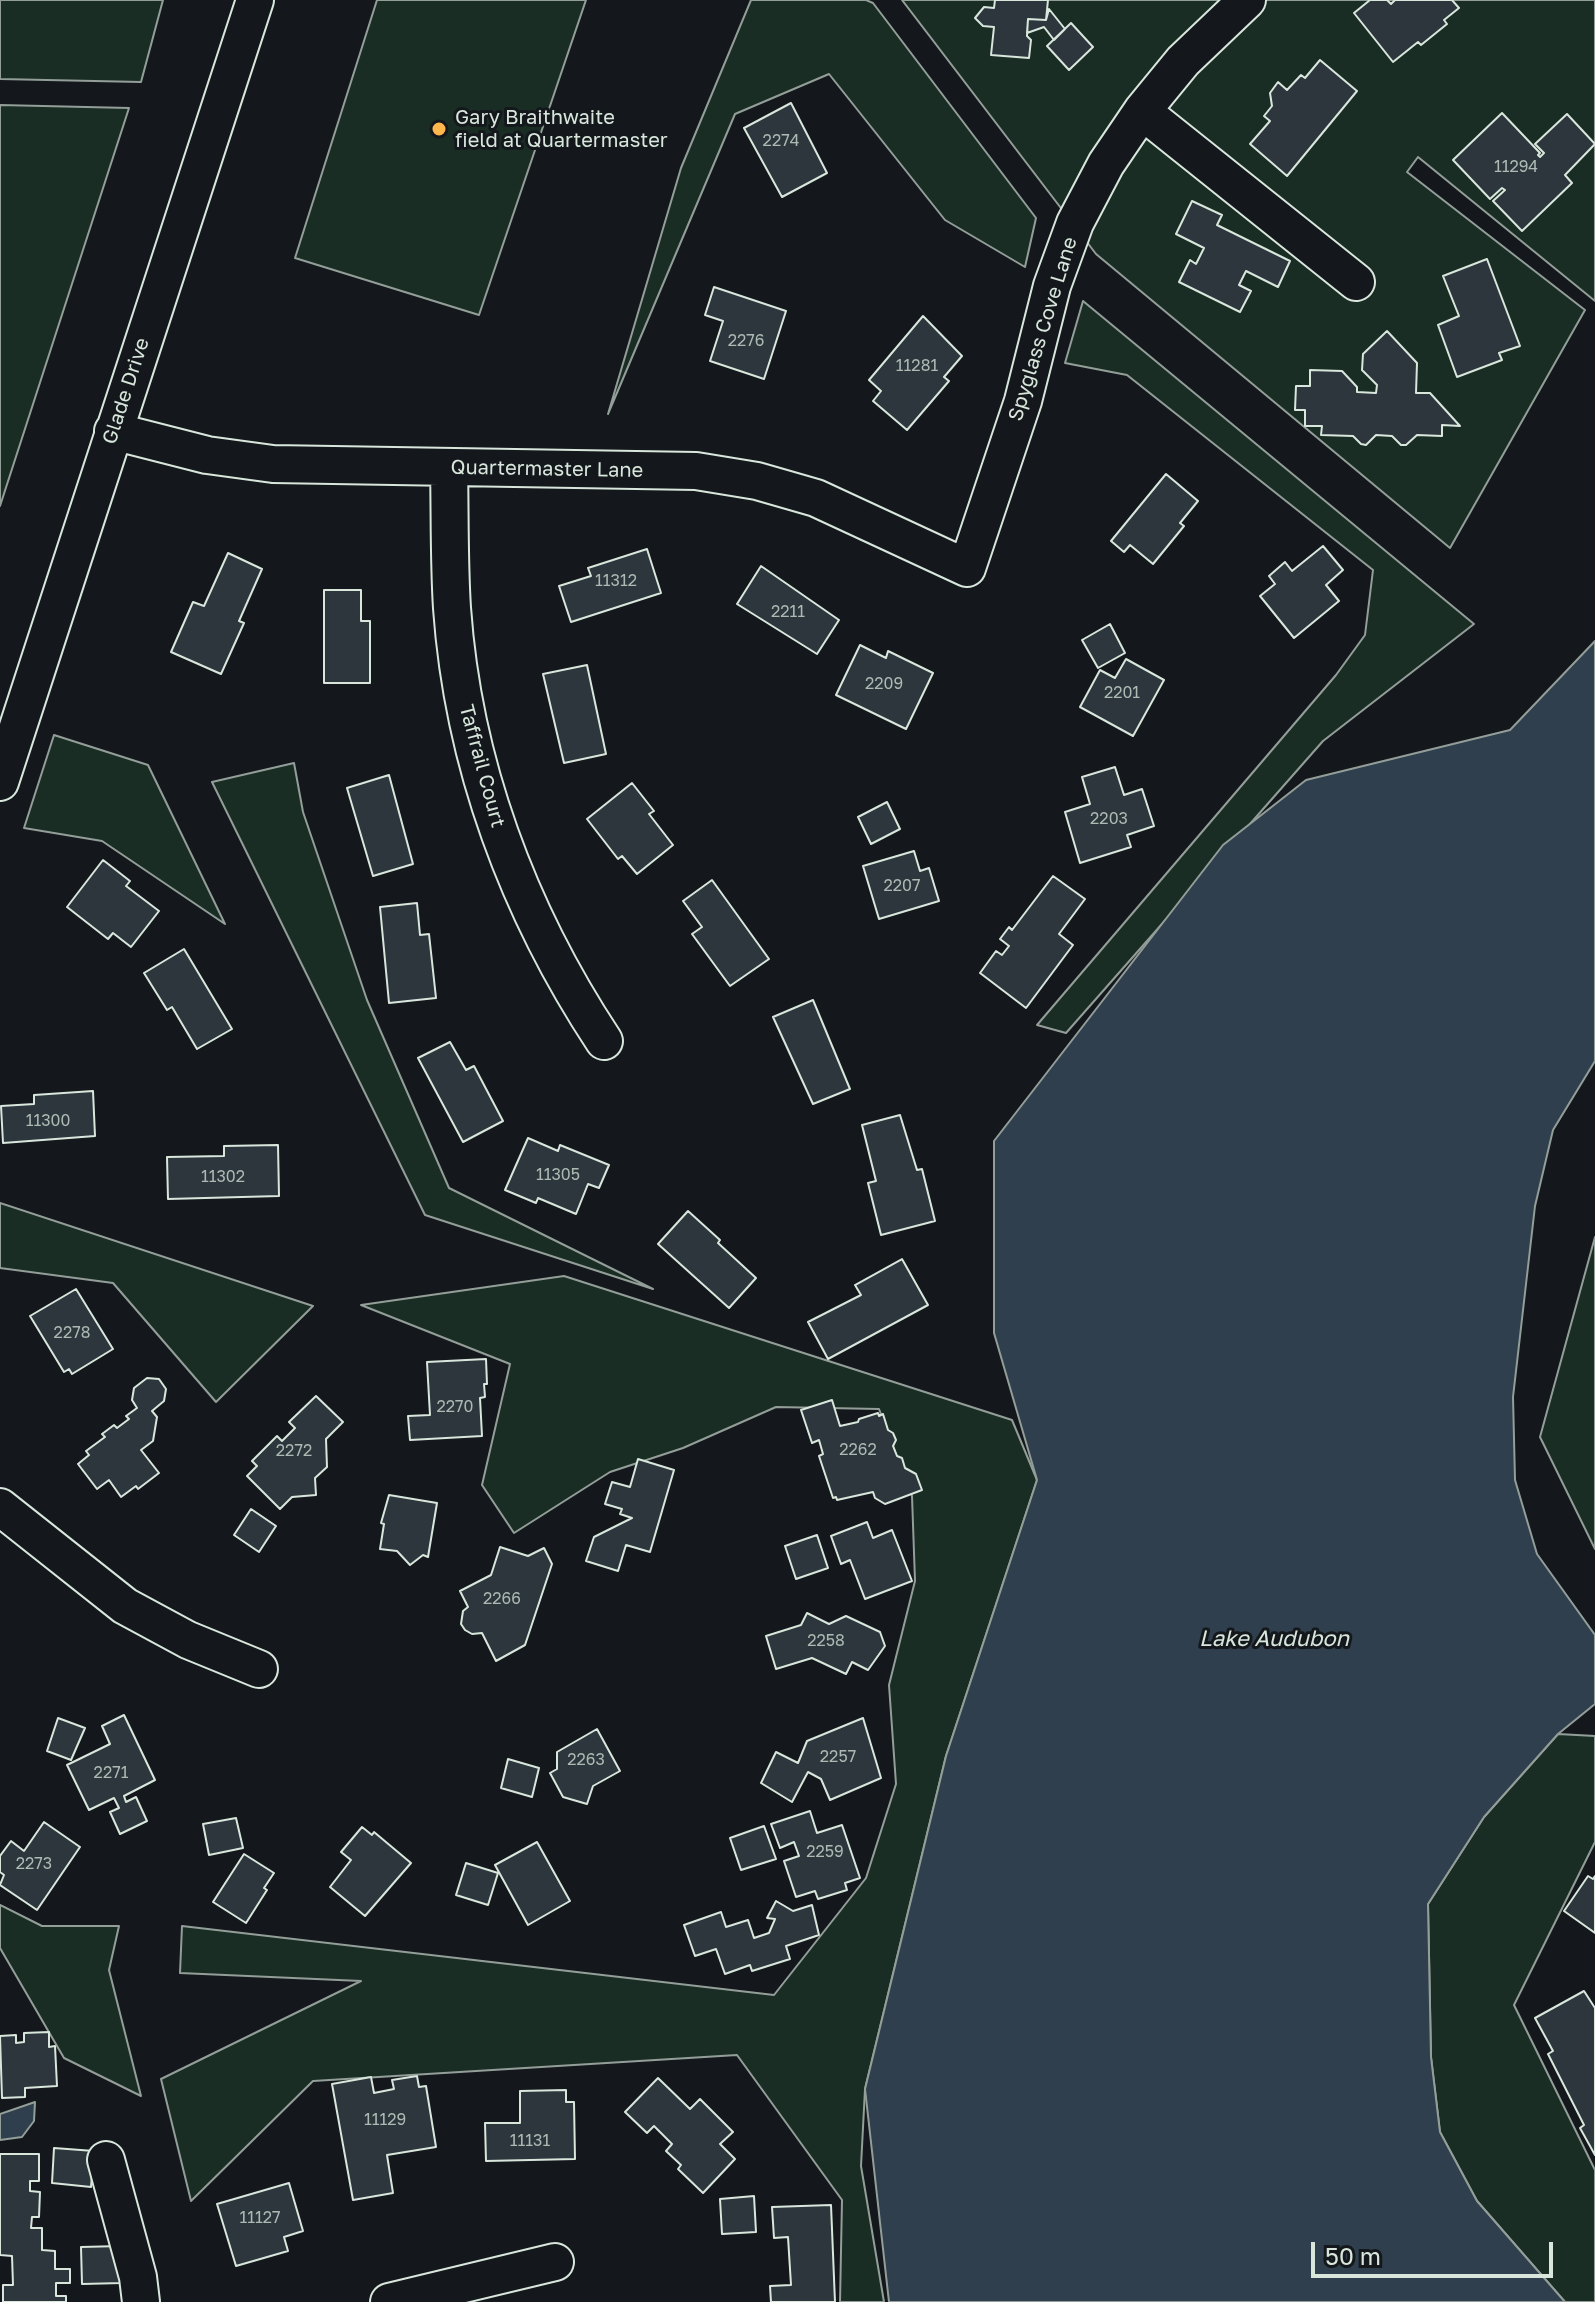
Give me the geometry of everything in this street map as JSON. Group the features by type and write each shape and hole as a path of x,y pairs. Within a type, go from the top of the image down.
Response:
{"street":[{"name":"Glade Drive","path":"0,782 255,0"},
{"name":"Spyglass Cove Lane","path":"967,568 1023,401 1052,286 1075,223 1106,164 1142,111 1183,61 1247,0"},
{"path":"1142,111 1356,282"},
{"name":"Quartermaster Lane","path":"113,431 207,455 273,464 696,471 757,481 816,498 967,568"},
{"name":"Taffrail Court","path":"449,467 452,608 462,693 481,778 507,855 538,928 575,997 604,1041"},
{"path":"0,1507 125,1606 188,1640 259,1669"},
{"path":"106,2160 138,2277 141,2302"},
{"path":"389,2302 555,2262"}],"green space":[{"path":"0,0 163,0 141,82 0,79"},
{"name":"Gary Braithwaite field at Quartermaster","path":"377,0 586,0 479,315 295,258"},
{"path":"751,0 866,0 873,3 1036,218 1025,267 945,220 829,74 735,114 608,414 681,168"},
{"path":"902,0 1595,0 1595,301 1418,157 1407,172 1585,310 1450,548 1096,254"},
{"path":"0,105 129,108 0,506"},
{"path":"1083,301 1474,624 1323,741 1066,1033 1037,1025 1336,675 1365,635 1373,570 1127,375 1065,363"},
{"path":"54,735 148,765 225,924 102,841 24,828"},
{"path":"294,763 303,812 367,1000 449,1188 653,1289 425,1215 212,782"},
{"path":"0,1203 313,1306 216,1402 113,1283 0,1268"},
{"path":"1595,1237 1595,1549 1540,1437"},
{"path":"564,1276 1012,1420 1037,1480 946,1756 865,2089 861,2166 884,2302 840,2302 842,2200 737,2055 313,2081 191,2201 161,2079 361,1981 180,1973 182,1926 774,1995 866,1878 896,1784 889,1685 915,1581 912,1496 879,1409 776,1407 683,1448 610,1472 514,1533 482,1485 510,1364 361,1305"},
{"path":"1558,1734 1595,1736 1595,1842 1514,2005 1595,2170 1595,2302 1565,2302 1477,2201 1440,2132 1431,2057 1428,1904 1484,1817"},
{"path":"0,1905 42,1926 119,1926 109,1970 141,2096 64,2058 0,1948"}],"water":[{"name":"Lake Audubon","path":"1595,641 1595,1061 1553,1130 1535,1206 1513,1397 1515,1480 1537,1554 1595,1635 1595,1704 1558,1734 1484,1817 1428,1904 1431,2057 1440,2132 1477,2201 1565,2302 889,2302 865,2089 946,1756 1037,1480 994,1333 994,1141 1223,845 1306,780 1510,730"},
{"path":"35,2102 34,2121 22,2137 0,2140 0,2114"}],"building":[{"path":"995,0 1048,0 1046,20 1028,19 1027,36 1031,40 1029,58 991,55 994,27 983,26 975,18 984,7 994,8"},
{"path":"1370,0 1387,0 1391,4 1395,0 1452,0 1459,8 1444,20 1447,24 1393,62 1354,13"},
{"path":"1049,9 1065,29 1054,40 1044,27 1027,33 1028,19 1046,20"},
{"path":"1071,23 1093,47 1069,70 1047,46"},
{"path":"1320,60 1357,91 1287,176 1250,144 1270,121 1264,116 1272,106 1270,93 1278,82 1287,90 1301,75 1305,78"},
{"path":"791,103 827,173 782,197 744,128"},
{"path":"1502,113 1540,153 1540,157 1544,153 1535,144 1567,114 1595,144 1565,175 1572,183 1522,231 1493,201 1505,190 1502,188 1490,199 1453,160"},
{"path":"1192,201 1222,215 1217,225 1290,261 1278,287 1246,271 1239,285 1251,291 1240,312 1179,282 1190,260 1196,264 1204,248 1176,234"},
{"path":"1487,259 1520,346 1499,353 1502,360 1457,377 1438,325 1459,316 1443,276"},
{"path":"714,287 786,311 764,379 710,361 723,321 705,315"},
{"path":"923,316 962,356 944,377 949,381 907,430 873,401 881,391 869,380"},
{"path":"1387,331 1417,363 1416,393 1430,393 1460,426 1442,425 1442,436 1417,435 1406,445 1401,445 1392,436 1376,435 1366,445 1353,436 1321,435 1322,426 1305,426 1305,410 1295,410 1296,386 1310,386 1310,370 1342,371 1357,387 1357,392 1376,393 1377,385 1362,370 1363,354"},
{"path":"1166,474 1198,501 1180,523 1184,526 1153,564 1130,545 1124,552 1111,541"},
{"path":"1323,546 1343,570 1326,585 1339,601 1294,638 1260,596 1275,584 1269,576 1285,562 1292,571"},
{"path":"647,549 661,593 571,622 559,586 591,576 588,568"},
{"path":"228,553 262,569 239,621 244,623 221,674 171,652 193,602 204,606"},
{"path":"761,566 839,620 817,654 737,604"},
{"path":"324,590 361,590 361,621 370,621 370,683 324,683"},
{"path":"1110,624 1125,653 1098,668 1082,640"},
{"path":"860,645 886,658 888,651 933,673 906,729 836,695"},
{"path":"1126,659 1164,680 1133,736 1080,707 1100,670 1115,678"},
{"path":"587,665 606,754 564,763 543,674"},
{"path":"1115,767 1124,795 1142,789 1154,826 1127,835 1131,847 1080,863 1065,812 1090,804 1082,777"},
{"path":"389,775 413,864 373,876 347,788"},
{"path":"632,783 654,811 649,814 673,845 637,874 622,856 618,859 587,819"},
{"path":"887,802 900,829 871,844 858,817"},
{"path":"914,851 920,871 929,868 939,901 879,919 863,866"},
{"path":"103,860 130,881 126,886 159,911 131,947 113,933 108,939 67,907"},
{"path":"1053,876 1085,899 1059,934 1073,945 1026,1008 980,973 996,951 1002,955 1009,946 1000,939 1009,927 1012,930"},
{"path":"712,880 769,959 730,986 692,934 702,927 683,901"},
{"path":"417,903 420,935 429,934 436,998 389,1003 380,907"},
{"path":"184,949 232,1029 197,1049 172,1007 167,1010 144,973"},
{"path":"813,1000 850,1089 813,1104 773,1017"},
{"path":"450,1042 466,1070 474,1066 503,1121 463,1142 418,1058"},
{"path":"93,1091 95,1136 3,1143 1,1106 34,1104 34,1095"},
{"path":"900,1115 917,1170 922,1169 935,1221 881,1235 868,1183 876,1181 862,1125"},
{"path":"528,1138 558,1151 560,1145 609,1165 599,1188 588,1184 576,1214 538,1198 536,1203 505,1190"},
{"path":"278,1145 279,1196 168,1199 167,1157 224,1156 224,1146"},
{"path":"688,1211 756,1278 729,1308 658,1244"},
{"path":"902,1259 928,1305 828,1359 808,1322 861,1295 855,1285"},
{"path":"76,1289 113,1349 72,1374 69,1369 64,1372 30,1316"},
{"path":"486,1359 485,1397 480,1398 482,1436 410,1440 408,1416 430,1415 427,1362"},
{"path":"147,1378 159,1379 166,1389 164,1401 152,1411 157,1417 153,1441 141,1450 159,1473 121,1497 109,1480 97,1489 78,1464 89,1455 86,1451 105,1437 102,1434 129,1419 126,1416 137,1408 132,1400 134,1388"},
{"path":"316,1396 343,1422 326,1439 327,1467 315,1478 316,1495 292,1497 280,1509 247,1476 257,1466 252,1461 277,1436 282,1441 295,1428 289,1422"},
{"path":"832,1400 840,1426 883,1414 888,1430 896,1440 893,1446 897,1456 902,1458 905,1468 916,1474 922,1490 885,1504 875,1498 873,1492 837,1500 833,1498 819,1456 823,1454 819,1440 812,1443 801,1410"},
{"path":"638,1459 674,1470 650,1552 626,1545 618,1571 586,1561 594,1537 632,1518 620,1514 622,1509 605,1504 612,1482 630,1487"},
{"path":"389,1495 437,1503 428,1557 423,1555 410,1565 397,1551 380,1549 384,1524 381,1523"},
{"path":"251,1509 276,1526 259,1552 234,1535"},
{"path":"867,1522 873,1538 892,1530 912,1581 865,1599 850,1560 841,1564 831,1536"},
{"path":"817,1535 828,1568 796,1579 785,1546"},
{"path":"500,1547 528,1556 544,1548 552,1564 525,1645 496,1661 482,1633 472,1634 461,1624 463,1611 468,1607 460,1591 491,1575"},
{"path":"807,1613 829,1624 846,1616 880,1632 885,1646 868,1670 852,1662 846,1674 812,1658 776,1669 766,1636 801,1625"},
{"path":"124,1715 155,1780 124,1796 126,1802 136,1797 147,1821 120,1834 110,1812 119,1808 114,1798 89,1810 67,1765 110,1744 102,1726"},
{"path":"58,1718 85,1728 71,1760 47,1751"},
{"path":"863,1718 881,1778 830,1800 821,1779 808,1772 792,1802 761,1783 776,1752 798,1763 807,1741"},
{"path":"597,1729 620,1771 593,1786 587,1804 563,1797 550,1773 557,1769 557,1752"},
{"path":"508,1759 539,1768 532,1797 501,1788"},
{"path":"810,1811 817,1833 842,1825 860,1878 845,1883 847,1890 818,1899 815,1891 796,1897 784,1861 799,1856 794,1842 780,1848 771,1824"},
{"path":"236,1818 243,1848 209,1855 203,1824"},
{"path":"44,1822 80,1847 37,1910 0,1885 4,1875 0,1872 0,1856 11,1841 24,1851"},
{"path":"764,1826 776,1859 741,1870 730,1838"},
{"path":"362,1827 372,1835 374,1832 411,1863 365,1916 330,1887 351,1860 341,1852"},
{"path":"537,1842 570,1901 528,1925 495,1865"},
{"path":"244,1854 274,1873 246,1923 213,1902"},
{"path":"466,1863 498,1873 488,1905 456,1895"},
{"path":"1588,1876 1593,1879 1595,1876 1595,1933 1564,1911"},
{"path":"776,1901 793,1911 812,1905 819,1935 786,1946 790,1959 752,1971 750,1965 725,1974 716,1949 695,1956 684,1925 721,1912 726,1927 748,1920 754,1938 769,1933 775,1919 767,1918"},
{"path":"1584,1991 1595,2008 1595,2155 1580,2128 1584,2125 1548,2054 1553,2051 1535,2018"},
{"path":"49,2032 49,2047 55,2046 57,2086 25,2088 25,2097 2,2098 0,2036 16,2035 16,2043 24,2042 24,2033"},
{"path":"417,2076 419,2087 426,2086 436,2147 387,2155 393,2193 353,2200 332,2084 371,2077 374,2093 394,2089 392,2080"},
{"path":"658,2078 690,2109 700,2099 733,2132 720,2144 735,2159 703,2193 678,2169 681,2165 666,2151 672,2144 654,2126 647,2133 625,2112"},
{"path":"566,2090 566,2102 574,2102 575,2159 486,2161 485,2123 520,2123 520,2091"},
{"path":"54,2148 94,2151 91,2187 52,2183"},
{"path":"0,2154 39,2154 39,2181 30,2181 30,2191 40,2192 39,2217 32,2217 31,2228 42,2228 42,2250 55,2251 55,2269 70,2269 70,2283 56,2283 56,2296 66,2296 66,2302 3,2302 3,2285 13,2285 12,2256 0,2255"},
{"path":"289,2183 303,2231 284,2237 288,2251 236,2266 217,2204"},
{"path":"754,2196 756,2232 722,2234 720,2199"},
{"path":"831,2205 835,2302 771,2302 770,2286 791,2285 788,2237 774,2238 772,2207"},
{"path":"121,2246 122,2283 82,2284 81,2247"}],"place":[{"name":"Gary Braithwaite field at Quartermaster","path":"439,129"}]}
